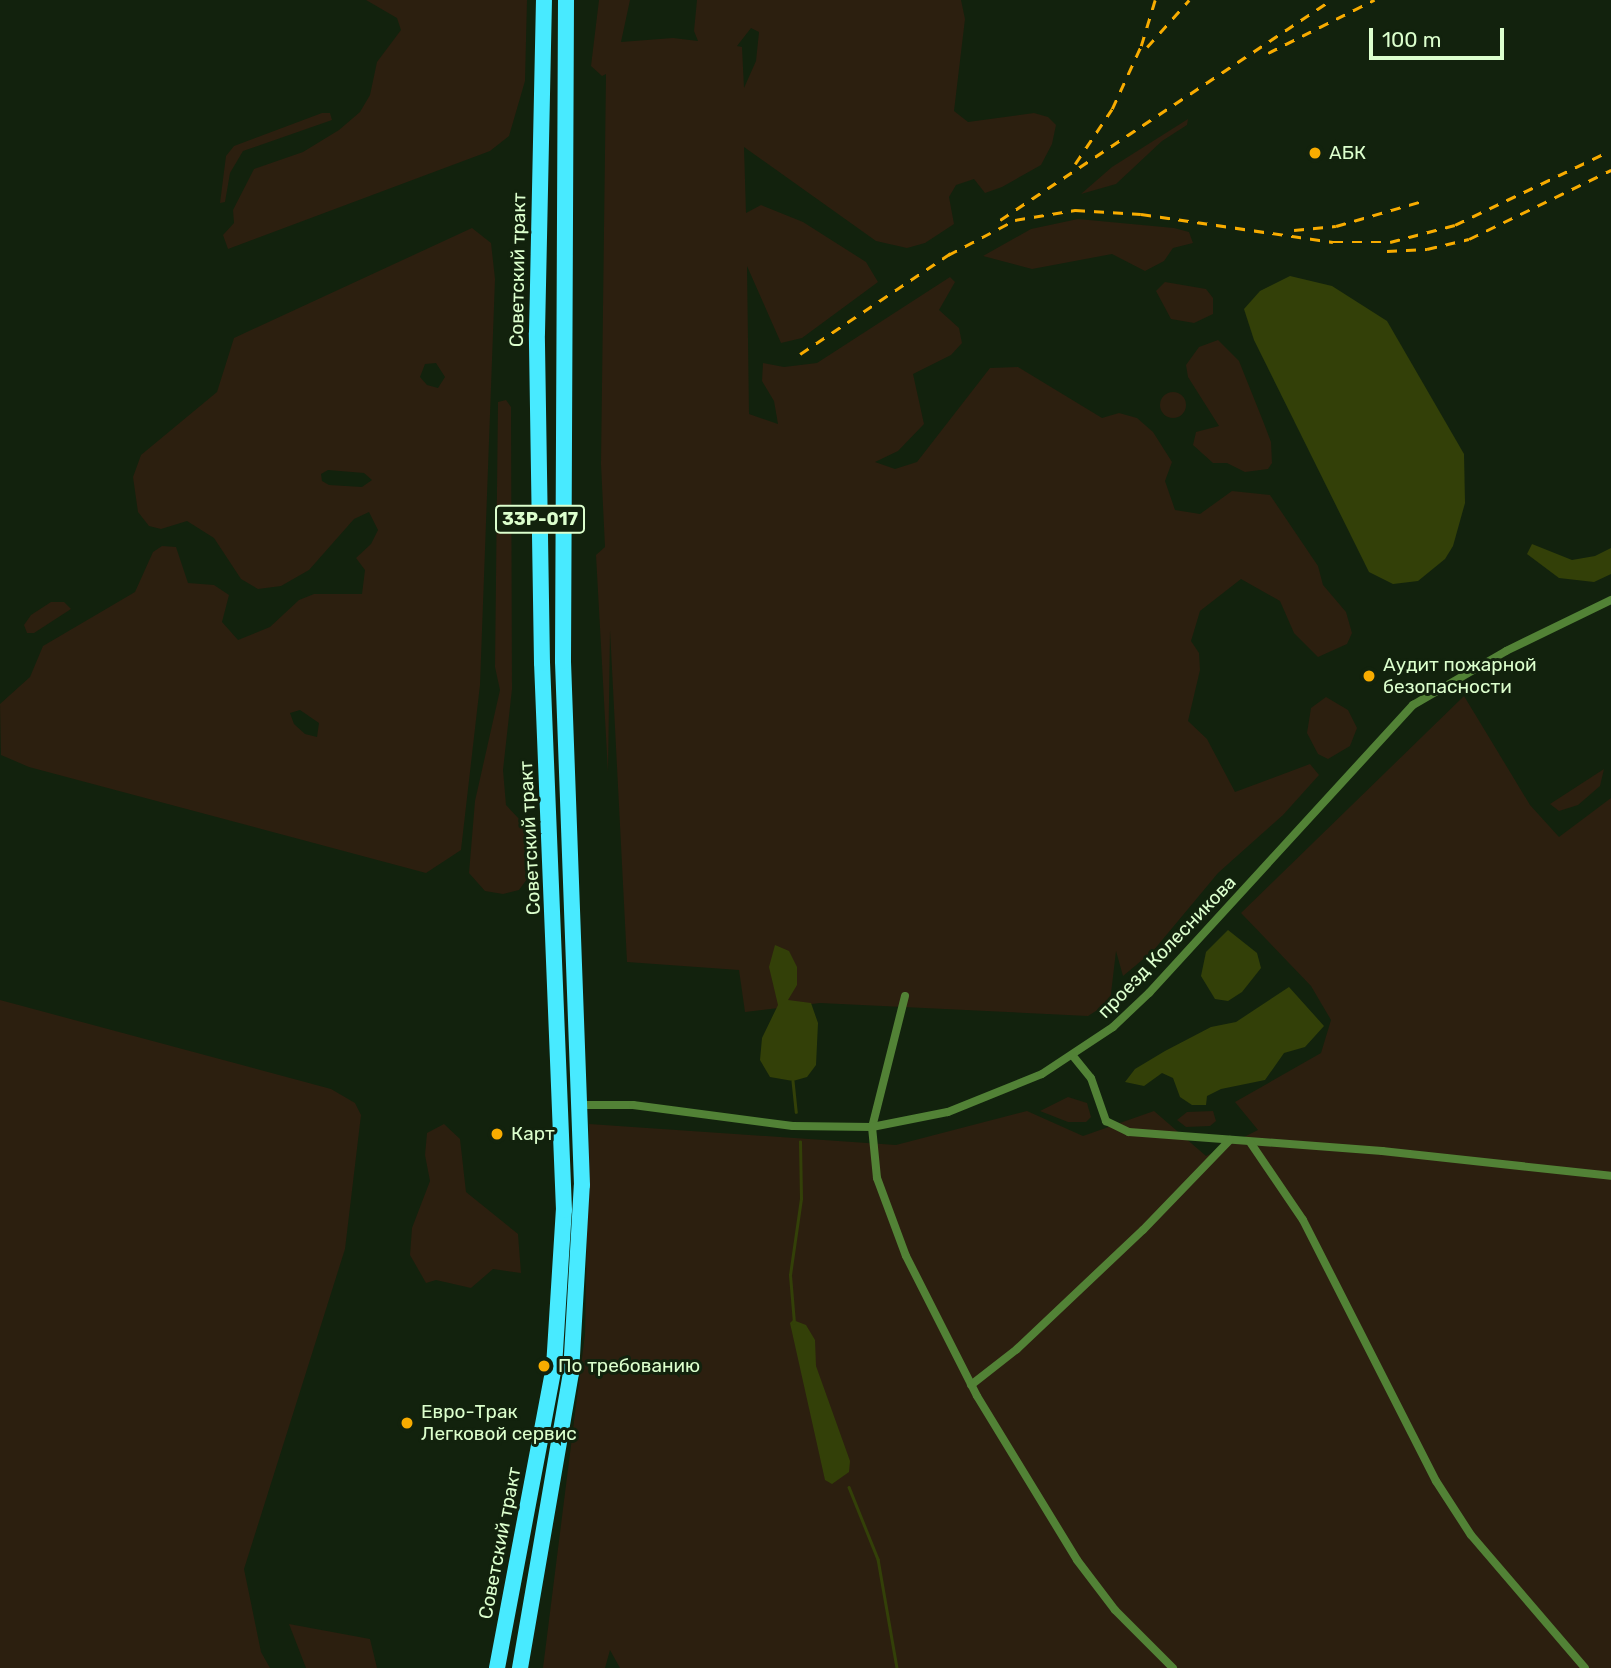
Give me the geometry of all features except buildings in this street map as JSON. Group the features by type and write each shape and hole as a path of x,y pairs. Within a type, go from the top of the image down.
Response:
{"highway":[{"name":"Советский тракт","path":"497,1668 558,1336 564,1210 562,1105 542,663 537,347 544,0"},
{"name":"Советский тракт","path":"520,1668 571,1373 582,1185 563,661 566,0"},
{"path":"562,1105 580,1105"}],"street":[{"name":"проезд Колесникова","path":"580,1105 633,1105 793,1126 872,1128 974,1104 1073,1056 1149,993 1413,705 1506,651 1611,600"},
{"path":"905,996 872,1128 877,1178 906,1256 971,1385 1091,1580 1174,1668"},
{"path":"1073,1056 1091,1079 1106,1121 1129,1132 1611,1176"},
{"path":"971,1385 1017,1349 1143,1230 1230,1140"},
{"path":"1250,1142 1303,1220 1436,1481 1471,1535 1585,1668"}],"shaded area":[{"path":"366,0 527,0 525,81 509,136 490,151 228,249 223,235 234,223 233,210 254,169 303,152 339,130 360,112 370,95 377,62 401,30 397,18"},
{"path":"599,0 630,0 621,42 673,38 698,41 694,31 697,0 961,0 965,19 954,111 968,122 1034,113 1048,117 1056,125 1052,144 1041,165 1002,187 985,193 974,179 956,185 949,197 954,224 925,243 907,248 876,241 744,147 746,213 761,205 803,222 866,262 878,282 802,338 781,343 747,266 749,414 778,424 774,401 762,381 763,363 784,367 817,363 950,277 955,282 939,310 959,328 962,343 951,355 913,374 924,424 898,451 875,462 895,469 917,462 990,368 1018,367 1102,418 1119,413 1137,418 1153,432 1172,462 1165,481 1175,510 1200,514 1232,491 1270,495 1318,566 1323,585 1346,612 1352,633 1347,644 1318,657 1294,633 1280,601 1241,579 1200,611 1191,641 1199,653 1200,670 1188,721 1207,739 1235,792 1310,764 1319,775 1283,815 1218,873 1153,951 1123,976 1116,951 1110,1002 1088,1016 820,1003 745,1012 739,970 627,962 610,630 608,773 596,555 605,547 601,464 606,74 602,76 591,66","holes":["751,28 759,32 756,61 744,88 742,47 737,46"]},
{"path":"322,113 330,113 332,120 243,151 230,173 225,202 220,203 226,156 234,146"},
{"path":"1188,119 1187,125 1162,141 1116,184 1081,194 1112,167"},
{"path":"1078,219 1174,228 1189,232 1193,243 1173,248 1164,261 1145,271 1112,254 1032,269 983,256 1031,229"},
{"path":"472,228 491,243 495,279 480,685 461,850 426,873 29,767 1,755 0,704 30,677 43,646 135,592 153,552 162,546 176,547 188,583 214,585 229,595 222,622 238,640 270,627 299,600 314,594 362,594 365,570 356,558 371,544 378,530 369,512 354,519 309,570 281,586 258,589 241,579 214,538 187,521 161,529 149,526 138,512 133,477 141,455 217,392 234,338","holes":["436,363 445,377 438,388 427,385 420,377 425,364","328,470 364,473 372,480 362,487 329,485 322,481 321,474","300,710 319,723 317,737 305,734 294,724 290,713"]},
{"path":"1290,276 1332,286 1387,321 1464,454 1465,503 1453,546 1445,559 1418,581 1393,584 1369,572 1254,340 1244,309 1260,291"},
{"path":"1165,282 1206,289 1213,298 1213,314 1194,323 1171,319 1156,291"},
{"path":"1218,340 1239,361 1263,421 1271,442 1272,463 1268,469 1245,472 1227,463 1213,463 1193,445 1196,432 1219,426 1188,377 1186,365 1199,347"},
{"path":"1173,392 1182,396 1186,405 1182,414 1173,418 1164,414 1160,405 1164,396"},
{"path":"506,400 511,407 512,689 503,770 506,805 520,820 529,848 527,879 519,890 503,894 485,891 469,873 475,801 500,690 495,667 498,402"},
{"path":"1532,544 1572,560 1595,556 1611,548 1611,574 1594,582 1559,578 1527,554"},
{"path":"51,602 64,602 71,609 34,633 27,633 24,625 31,615"},
{"path":"1464,696 1530,805 1559,837 1611,798 1611,1668 620,1668 610,1650 605,1668 543,1668 585,1334 589,1124 896,1145 1027,1111 1083,1136 1154,1111 1206,1156 1258,1130 1235,1102 1321,1053 1331,1020 1311,986 1241,913"},
{"path":"1326,697 1348,710 1357,728 1350,746 1328,759 1318,754 1307,733 1311,708"},
{"path":"1604,769 1600,786 1578,805 1559,811 1550,804"},
{"path":"1228,930 1257,953 1261,968 1242,992 1228,1001 1215,999 1201,976 1206,952"},
{"path":"775,945 789,951 797,967 797,985 788,1000 811,1003 818,1023 816,1065 807,1077 793,1081 770,1077 760,1060 762,1038 778,1005 769,967"},
{"path":"1289,987 1324,1026 1305,1047 1284,1053 1265,1080 1221,1089 1207,1096 1206,1105 1192,1105 1180,1097 1173,1078 1162,1073 1144,1086 1125,1082 1135,1069 1165,1051 1211,1027 1236,1022"},
{"path":"0,1000 331,1089 355,1103 361,1115 345,1249 244,1569 261,1652 270,1668 0,1668"},
{"path":"1068,1097 1087,1103 1091,1117 1086,1122 1068,1122 1040,1111"},
{"path":"1213,1111 1216,1121 1210,1126 1186,1127 1177,1120 1187,1112"},
{"path":"444,1124 460,1139 466,1192 518,1234 521,1273 493,1269 471,1288 436,1280 426,1283 410,1255 412,1228 430,1181 425,1155 427,1133"},
{"path":"793,1320 806,1325 815,1340 816,1366 850,1461 849,1472 832,1484 825,1480 790,1323"},
{"path":"289,1624 370,1639 377,1668 306,1668"}],"waterway":[{"path":"793,1081 796,1112"},
{"path":"794,1323 790,1275 801,1199 800,1142"},
{"path":"849,1487 878,1559 897,1668"}],"railway":[{"path":"1075,164 1112,109 1141,46 1155,0"},
{"path":"1147,47 1189,0"},
{"path":"1000,220 1331,0"},
{"path":"1268,53 1374,0"},
{"path":"948,255 1015,220 1075,210 1141,214 1333,242 1390,242 1455,225 1603,154"},
{"path":"1387,251 1427,249 1469,239 1611,170"},
{"path":"1294,230 1336,226 1426,200"},
{"path":"800,354 954,251"}],"place":[{"name":"АБК","path":"1315,153"},
{"name":"Аудит пожарной безопасности","path":"1369,676"},
{"name":"Карт","path":"497,1134"},
{"name":"По требованию","path":"544,1366"},
{"name":"Евро-Трак Легковой сервис","path":"407,1423"}]}
